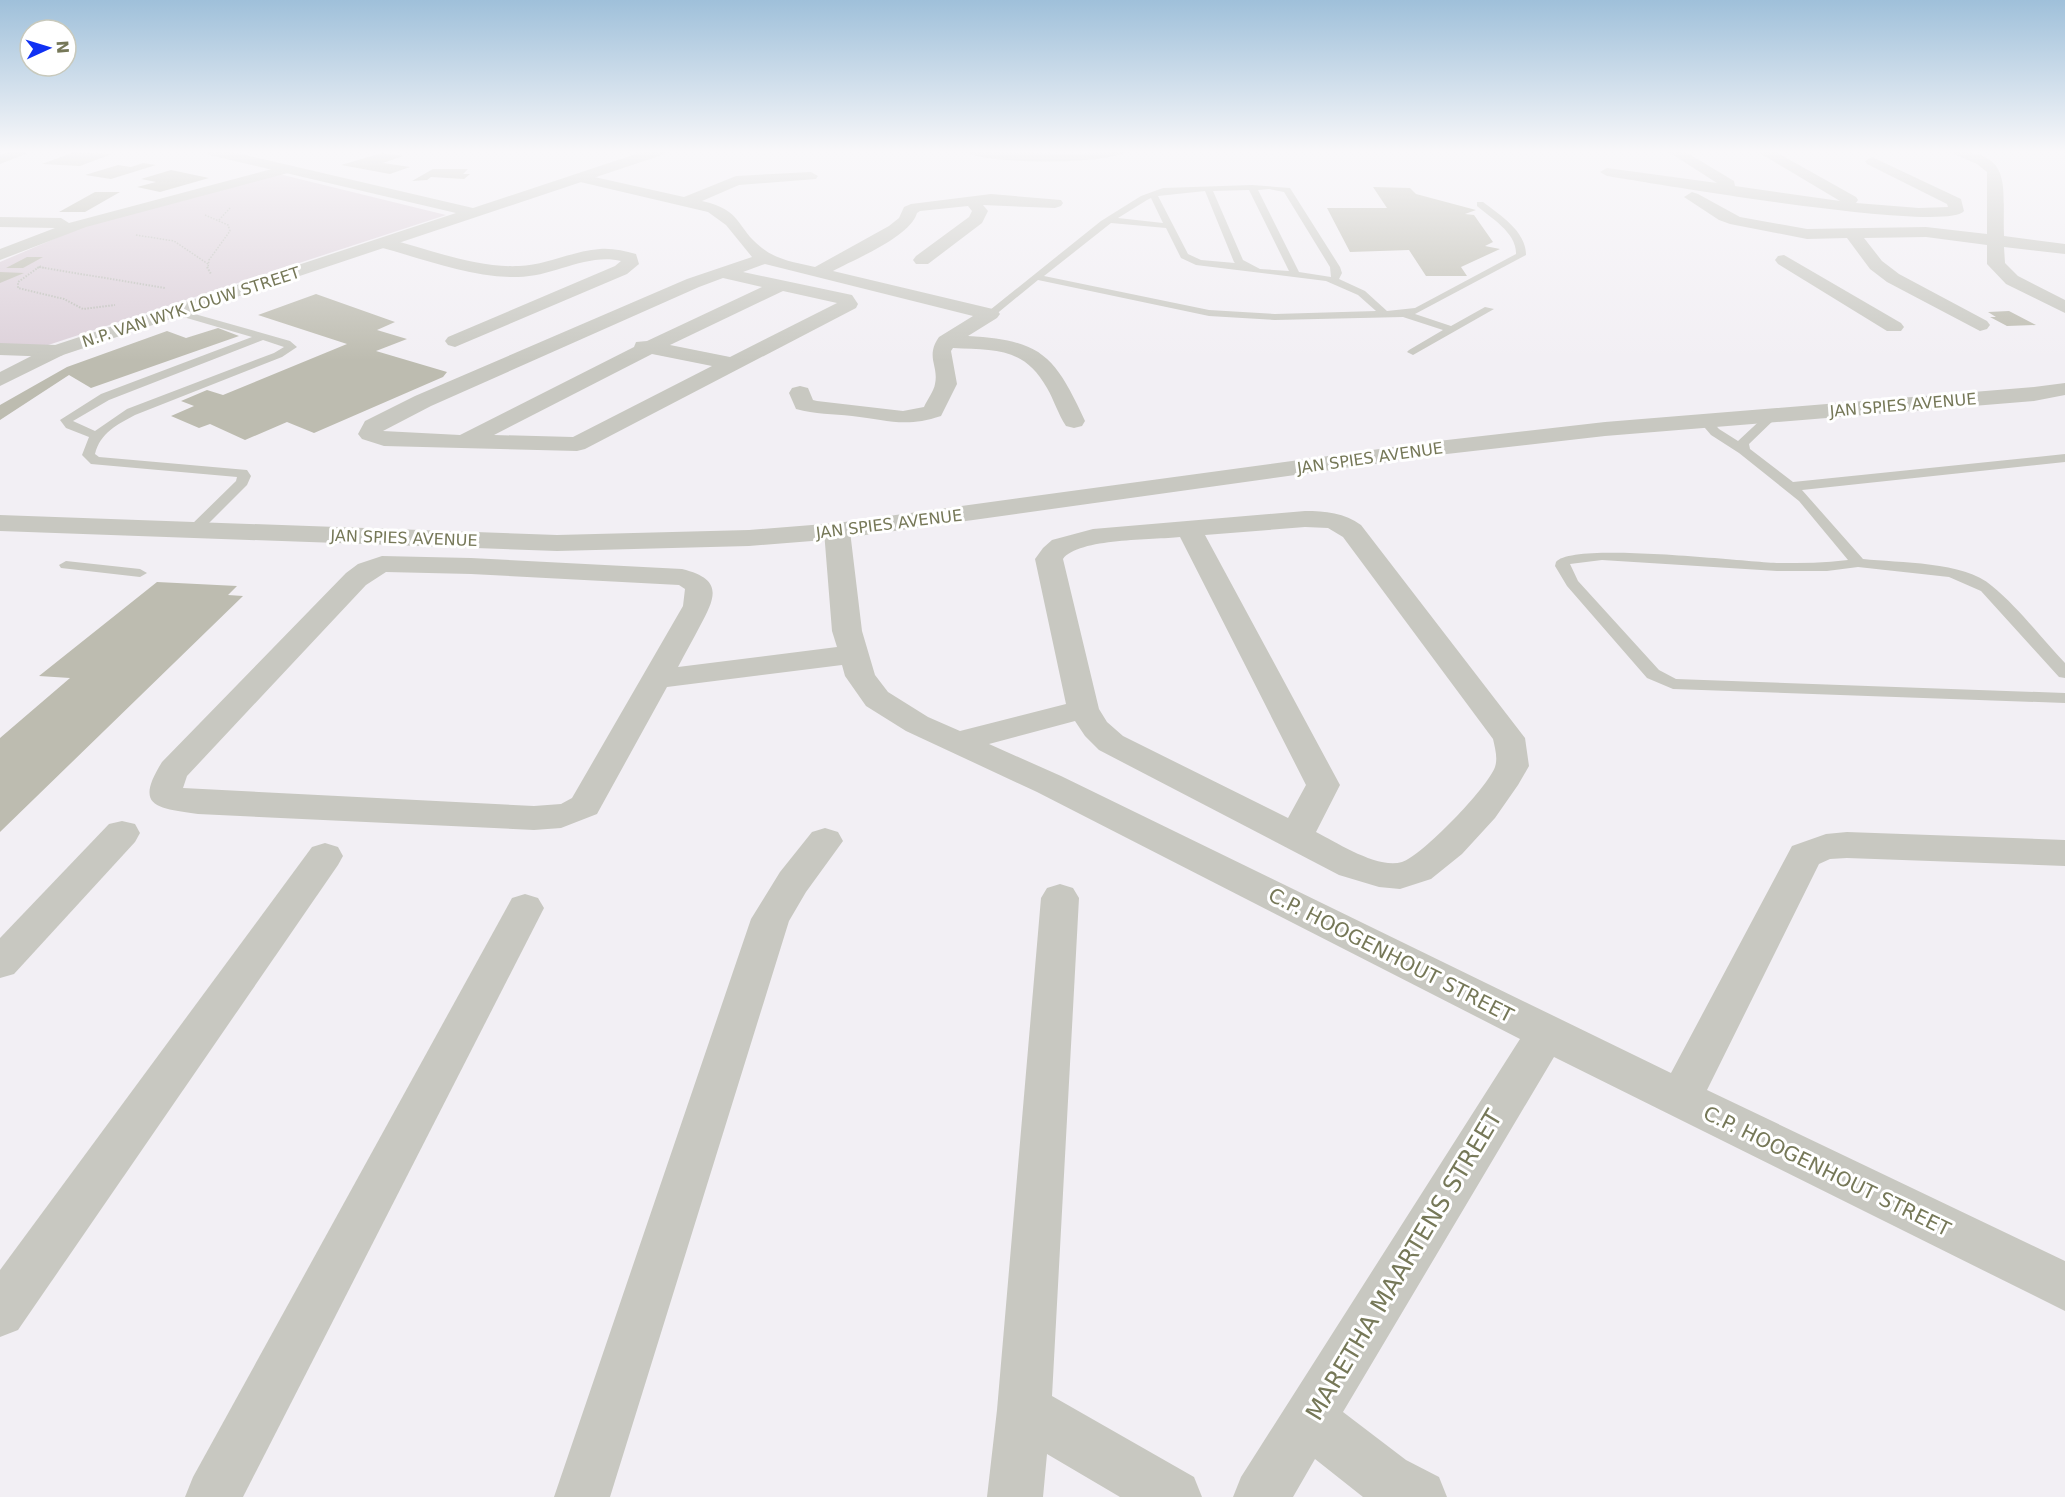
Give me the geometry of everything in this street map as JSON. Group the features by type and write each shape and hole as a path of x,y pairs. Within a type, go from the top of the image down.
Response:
{"street":[{"path":"0,255 92,221"},
{"name":"N.P. VAN WYK LOUW STREET","path":"0,380 56,351 452,221"},
{"path":"734,221 753,249 765,258 817,273 990,314"},
{"path":"817,273 895,230 906,221"},
{"path":"922,260 975,221"},
{"path":"1738,221 1807,234 1926,232 1994,238 2065,249"},
{"path":"1994,221 1996,264 2002,271 2028,289 2065,307"},
{"path":"0,222 80,224"},
{"path":"1852,234 1876,265 1893,278 1980,325"},
{"path":"385,243 492,270 516,272 540,270 596,253 614,253 630,258 630,264 621,270 455,341"},
{"path":"723,273 845,299 849,304 577,444 384,439 370,434 369,430 378,423 423,401 693,283 765,258"},
{"path":"1784,260 1894,327"},
{"path":"1818,280 1893,278"},
{"path":"463,442 597,372 781,285"},
{"path":"800,393 804,404 815,408 855,410 896,418 920,417 933,411 946,384 940,351 946,341 990,314"},
{"path":"583,331 734,364"},
{"path":"946,341 1005,346 1022,350 1058,384 1074,421"},
{"path":"0,350 56,351"},
{"name":"JAN SPIES AVENUE","path":"7,526 557,543 749,538 837,531 1065,502 1438,448 1605,429 2034,394 2065,389"},
{"name":"JAN SPIES AVENUE","path":"2034,394 2065,396"},
{"path":"1305,519 1343,523 1360,541 1509,738 1512,765 1506,779 1451,846 1418,870 1408,874 1375,874 1352,866 1111,743 1096,729 1083,709 1048,559 1051,552 1069,542 1093,537 1189,529 1305,519"},
{"path":"1189,529 1323,785 1296,836"},
{"name":"C.P. HOOGENHOUT STREET","path":"837,531 841,546 847,631 860,676 877,699 917,724 1049,784 1546,1033 2065,1287"},
{"path":"382,564 518,568 682,577 694,580 700,587 701,596 657,679 585,806 563,816 534,818 198,802 174,799 165,794 166,784 174,770 356,579 382,564"},
{"path":"657,679 854,654"},
{"path":"957,742 1083,709"},
{"path":"0,963 122,833"},
{"path":"582,1497 770,919 825,841"},
{"path":"1680,1099 1805,855 1826,847 1847,845 2065,853"},
{"path":"0,1312 325,856"},
{"path":"1015,1497 1024,1410 1060,897"},
{"path":"213,1497 525,908"},
{"name":"MARETHA MAARTENS STREET","path":"1262,1497 1546,1033"},
{"path":"1024,1410 1174,1497"},
{"path":"1309,1419 1386,1480 1419,1497"}],"lane":[{"path":"990,314 1109,221"},
{"path":"1118,221 1169,226"},
{"path":"1166,221 1184,256 1191,260 1245,267 1257,272 1334,280 1362,291 1384,314"},
{"path":"1222,221 1239,262 1245,267"},
{"path":"1269,221 1296,275"},
{"path":"1307,221 1335,267 1337,273 1334,280"},
{"path":"1037,277 1209,313 1237,316 1404,314 1419,310 1521,255 1523,248 1519,239 1499,221"},
{"path":"1413,352 1490,309"},
{"path":"177,312 291,346 278,355 131,412 113,421 89,446 88,455 96,461 242,473 244,477 242,482 193,531"},
{"path":"1404,314 1453,330"},
{"path":"97,436 70,425 66,420 105,397 263,336"},
{"path":"1744,450 1743,443 1772,416"},
{"path":"1705,421 1715,432 1744,450 1810,505 1858,563"},
{"path":"1788,487 2065,458"},
{"path":"2048,459 2065,469"},
{"path":"2065,673 1980,584 1951,573 1858,563 1827,567 1777,567 1602,556 1568,559 1563,562 1562,566 1572,583 1653,674 1673,684 2065,698"},
{"path":"66,565 140,573"}],"path":[{"path":"208,264 230,231 228,225 218,221"},
{"path":"127,234 161,237 180,244 198,261 208,264"},
{"path":"44,263 18,282 18,288 31,293 64,299 82,309 109,304 118,306"},
{"path":"208,264 211,273 208,280"},
{"path":"39,267 169,289"}],"shaded area":[{"path":"105,221 428,221 42,347 0,345 0,262 82,227"}],"building":[{"path":"1334,221 1478,221 1493,242 1485,246 1500,249 1461,267 1467,276 1426,276 1409,250 1350,252"},
{"path":"27,257 43,257 23,268 6,268"},
{"path":"0,272 24,273 0,283"},
{"path":"316,294 395,322 377,330 407,339 376,351 447,372 443,377 314,433 287,422 245,440 210,424 199,428 171,416 194,406 181,401 207,390 223,395 347,344 258,315"},
{"path":"2009,311 2036,325 2007,326 1990,317 1996,317 1988,312"},
{"path":"218,328 239,336 91,388 69,375 0,420 0,405 67,367 167,331 186,338"},
{"path":"157,582 237,586 228,595 243,596 0,832 0,738 70,678 39,676"}]}
